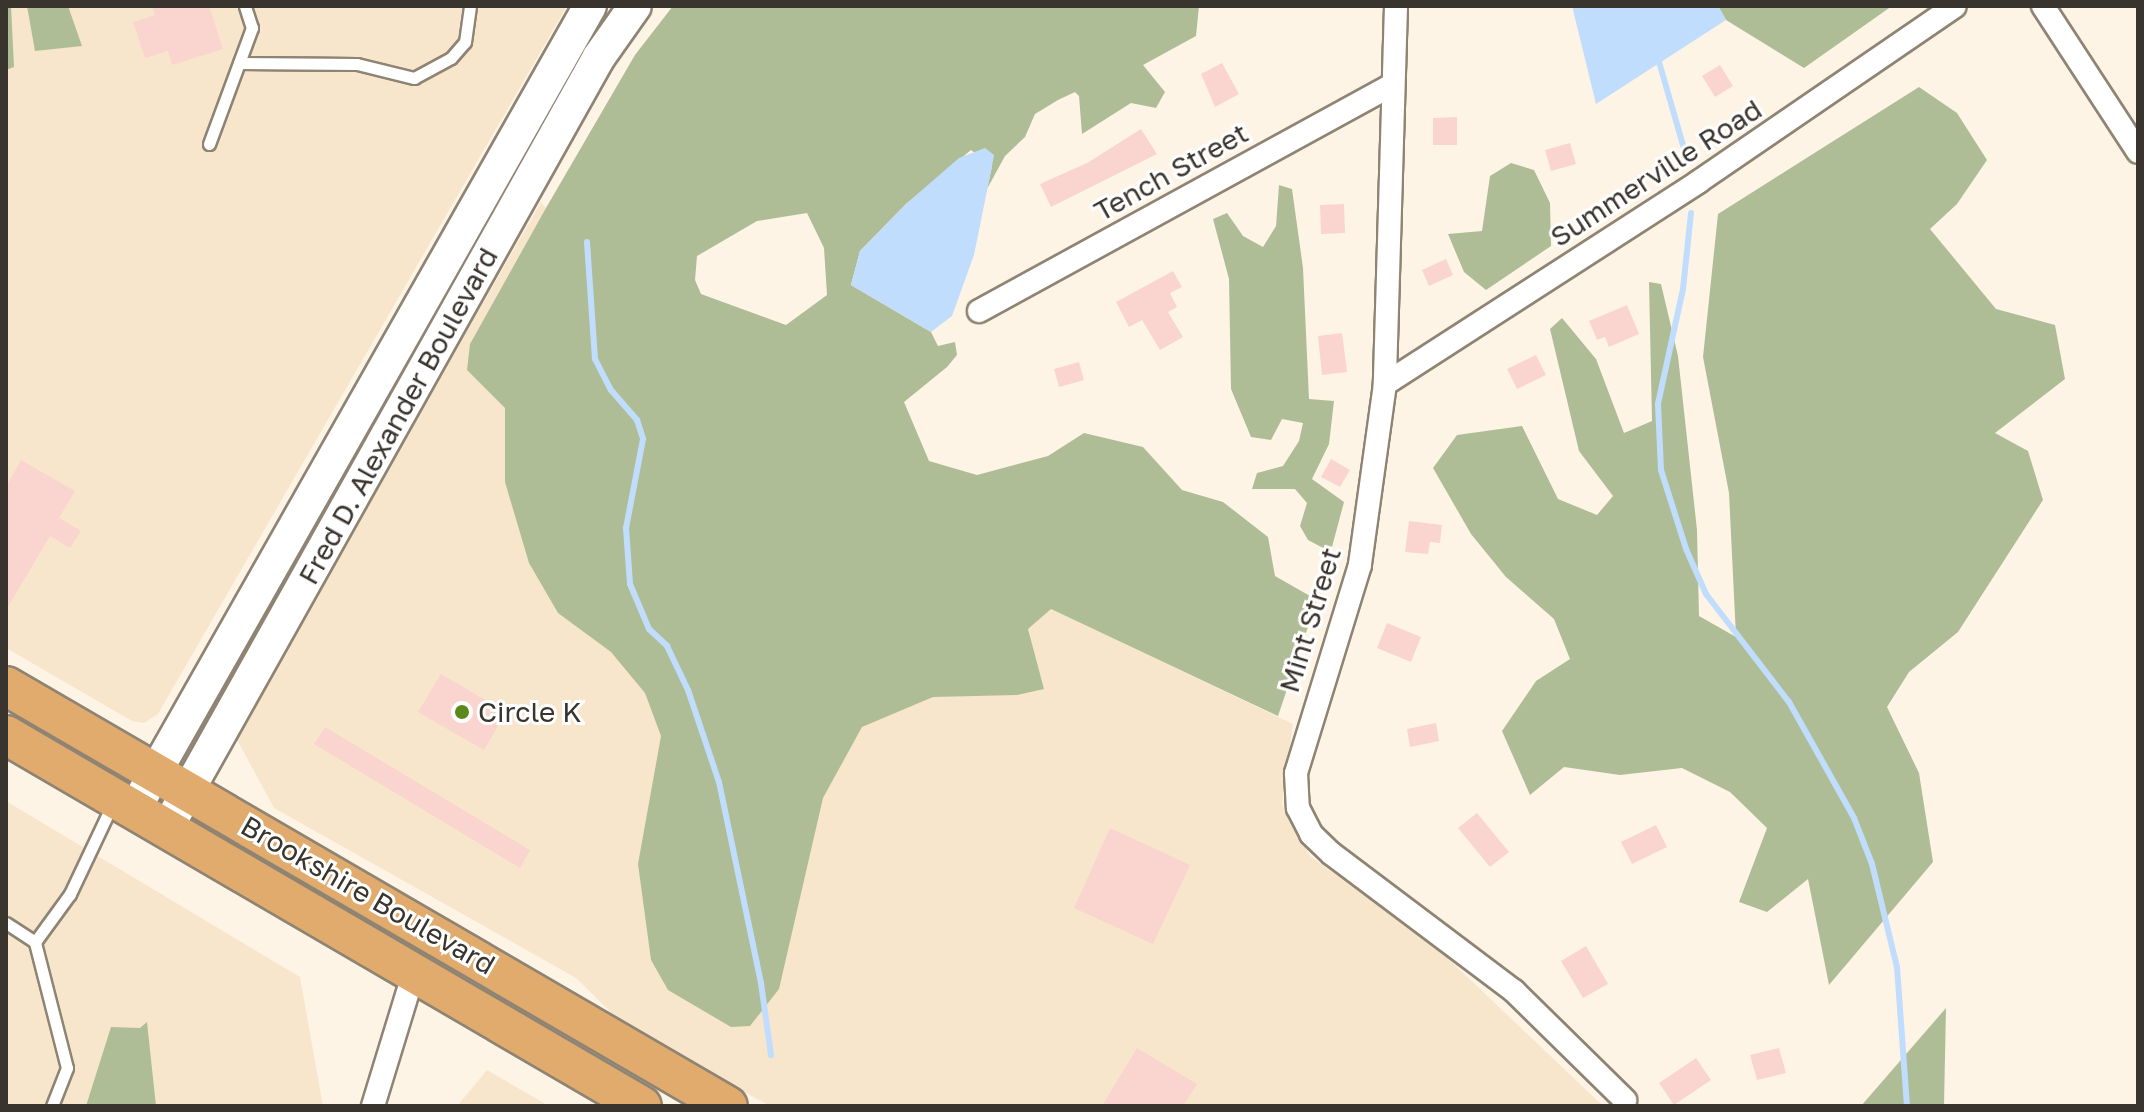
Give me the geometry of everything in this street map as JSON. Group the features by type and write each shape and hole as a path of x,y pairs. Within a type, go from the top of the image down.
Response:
{"highway":[{"name":"Brookshire Boulevard","path":"6,686 717,1099"},
{"name":"Brookshire Boulevard","path":"6,735 642,1106"},
{"path":"250,877 301,887 393,939 409,935 418,924"},
{"path":"414,972 441,971 537,1027 717,1099"}],"main road":[{"name":"Fred D. Alexander Boulevard","path":"171,782 590,6"},
{"name":"Fred D. Alexander Boulevard","path":"139,812 171,782 599,57 635,6"}],"street":[{"name":"Mint Street","path":"1396,6 1385,384 1360,565 1296,773 1298,808 1311,834 1332,854 1514,991 1625,1100"},
{"name":"Summerville Road","path":"1385,384 1711,174 1955,6"},
{"path":"2043,6 2138,152"},
{"name":"Tench Street","path":"979,311 1392,85"},
{"path":"373,1106 414,972"}],"lane":[{"path":"209,144 252,28 245,6"},
{"path":"239,63 357,64 414,78 451,58 465,42 470,6"},
{"path":"35,942 70,894 139,812"},
{"path":"6,923 35,942 67,1068 52,1106"}],"shaded area":[{"path":"6,6 567,6 158,714 144,723 132,721 6,648"},
{"path":"673,6 1064,39 615,304 824,501 1293,724 1282,805 1310,856 1436,947 1603,1106 770,1106 627,1028 576,978 274,808 235,736 541,202 546,208 635,55"},
{"path":"6,801 300,977 323,1106 6,1106"},
{"path":"487,1070 549,1106 457,1106"}],"green space":[{"path":"6,6 11,6 14,67 6,70"},
{"path":"27,6 68,6 82,46 35,51"},
{"path":"673,6 1199,6 1196,36 1143,65 1165,92 1156,108 1131,103 1082,134 1079,96 1075,92 1058,100 1035,114 1025,137 1005,156 987,189 992,166 971,150 906,204 860,251 851,285 931,332 938,346 955,342 957,355 947,367 904,402 929,461 977,475 1048,456 1084,433 1143,447 1182,490 1223,502 1268,537 1275,576 1317,600 1278,716 1051,609 1028,629 1044,689 1017,695 933,697 862,727 823,798 779,989 750,1026 731,1027 668,990 651,960 638,864 661,736 645,693 611,652 558,613 529,563 505,482 505,408 467,370 470,344 635,55","holes":["807,213 824,248 827,295 786,325 701,294 695,280 697,256 757,221"]},
{"path":"1718,6 1892,6 1804,68 1726,20"},
{"path":"1919,87 1957,113 1987,160 1957,204 1930,229 1996,309 2055,325 2065,379 1995,433 2028,451 2043,500 1958,632 1909,672 1887,707 1919,773 1933,862 1829,985 1808,879 1767,912 1739,902 1767,828 1730,792 1682,768 1620,775 1564,767 1530,795 1502,731 1536,681 1570,659 1554,619 1506,577 1471,534 1433,468 1457,435 1522,426 1558,499 1597,515 1613,496 1579,451 1550,329 1562,318 1596,359 1624,433 1652,421 1649,282 1661,284 1678,356 1697,530 1699,616 1736,637 1729,493 1703,357 1718,214"},
{"path":"1511,163 1534,170 1550,203 1551,246 1486,290 1464,272 1448,234 1482,231 1490,176"},
{"path":"1279,185 1292,189 1303,268 1309,399 1334,401 1329,444 1312,479 1344,502 1332,547 1325,549 1308,540 1300,526 1307,503 1295,489 1252,489 1257,473 1283,466 1299,441 1303,423 1282,419 1271,440 1251,437 1231,389 1229,279 1213,219 1227,213 1243,236 1263,247 1276,226"},
{"path":"1946,1008 1944,1106 1861,1106"},
{"path":"147,1022 156,1106 86,1106 111,1027 140,1028"}],"water":[{"path":"1572,6 1718,6 1726,20 1596,104"},
{"path":"985,148 994,155 974,255 952,316 931,332 851,285 860,251 906,204 959,158"}],"building":[{"path":"152,6 209,6 223,49 172,65 168,51 145,58 133,22 155,15"},
{"path":"1222,63 1239,94 1215,107 1201,74"},
{"path":"1720,65 1733,86 1715,97 1702,76"},
{"path":"1457,117 1457,145 1433,145 1433,118"},
{"path":"1141,129 1157,154 1051,207 1040,184 1087,163"},
{"path":"1570,143 1576,164 1551,171 1545,150"},
{"path":"1344,204 1345,233 1321,234 1320,205"},
{"path":"1446,259 1453,275 1429,286 1422,270"},
{"path":"1173,271 1182,287 1170,293 1177,307 1168,312 1183,337 1160,350 1142,320 1129,327 1116,302"},
{"path":"1627,305 1639,334 1609,347 1605,337 1597,340 1589,321"},
{"path":"1342,333 1347,372 1322,375 1318,336"},
{"path":"1536,355 1546,375 1517,389 1507,369"},
{"path":"1079,362 1084,380 1059,387 1054,369"},
{"path":"1331,459 1350,470 1340,487 1321,477"},
{"path":"21,460 75,491 59,518 81,531 70,548 50,536 6,610 6,487"},
{"path":"1409,521 1442,525 1440,543 1430,542 1428,554 1405,552"},
{"path":"1387,623 1421,637 1411,662 1377,648"},
{"name":"Circle K","path":"441,674 506,712 484,750 418,712"},
{"path":"1436,723 1439,741 1410,747 1407,729"},
{"path":"325,727 530,850 520,868 314,744"},
{"path":"1477,813 1509,852 1490,867 1458,828"},
{"path":"1656,825 1667,847 1632,864 1621,842"},
{"path":"1110,828 1190,865 1153,944 1074,908"},
{"path":"1586,946 1608,984 1583,998 1561,961"},
{"path":"1137,1048 1197,1084 1183,1106 1102,1106"},
{"path":"1779,1048 1786,1073 1757,1080 1750,1055"},
{"path":"1696,1058 1711,1080 1674,1105 1659,1083"}],"waterway":[{"path":"1657,55 1687,159"},
{"path":"1691,213 1683,289 1658,404 1661,470 1686,549 1706,594 1789,702 1854,818 1872,864 1897,967 1907,1106"},
{"path":"587,242 595,359 611,390 637,420 643,439 626,528 630,584 649,629 667,646 688,690 719,782 761,983 771,1055"}],"place":[{"name":"Circle K","path":"462,712"}]}
